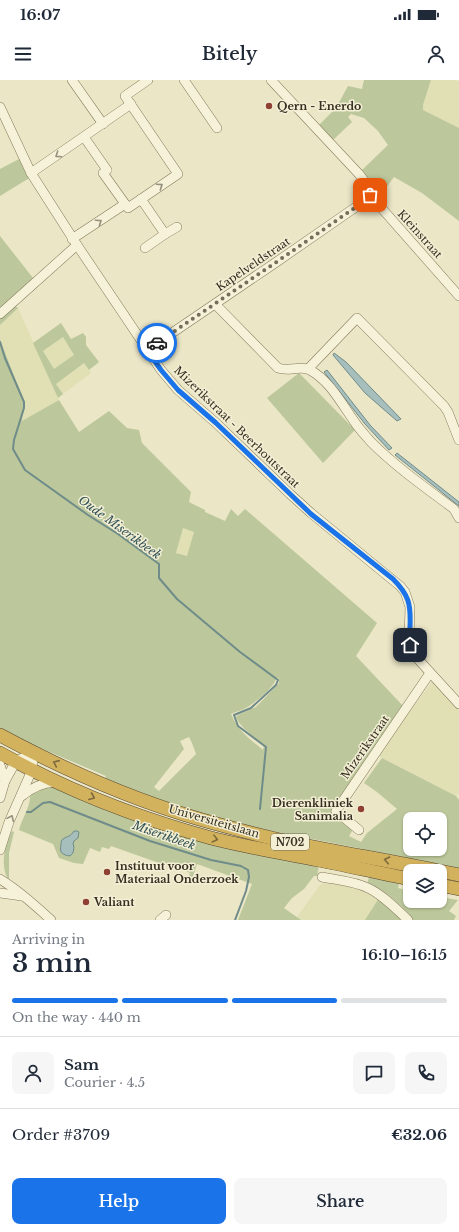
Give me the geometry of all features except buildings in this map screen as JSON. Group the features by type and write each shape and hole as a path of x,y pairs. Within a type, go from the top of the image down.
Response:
{"highway":[{"name":"Universiteitslaan","path":"0,735 33,753 143,800 204,820 294,843 406,864"},
{"name":"Universiteitslaan","path":"0,753 56,782 119,808 167,825 210,838 257,849 403,878"},
{"name":"Universiteitslaan","path":"447,872 459,875"},
{"path":"447,886 459,889"}],"street":[{"path":"72,80 102,124"},
{"path":"84,136 107,170 103,173 128,208 178,174 125,96 148,80"},
{"path":"184,80 216,128"},
{"name":"Kleinstraat","path":"271,80 359,174 368,186 370,195 459,296"},
{"path":"31,173 131,104"},
{"name":"Mizerikstraat - Beerhoutstraat","path":"0,107 31,173 75,242 161,370 178,390 216,423 311,514 400,586 405,592 410,607 409,639 412,649 416,657 459,704"},
{"name":"Kapelveldstraat","path":"147,350 366,200 370,195"},
{"path":"141,199 165,234"},
{"path":"0,314 75,242 125,204"},
{"path":"145,248 177,227"},
{"path":"215,304 278,368 288,370 300,368 308,369 320,377 372,442 386,456 454,510 459,518"},
{"path":"308,369 357,318 444,406 448,412 459,440"},
{"name":"Mizerikstraat","path":"359,830 336,811 430,673"},
{"path":"0,798 5,781 16,761 33,753 32,770 9,822 0,850"},
{"path":"0,765 5,781"},
{"path":"21,797 32,788 56,782"},
{"path":"322,877 356,883 369,888 377,893 408,920"},
{"path":"0,879 17,890 51,920"},
{"path":"0,893 22,896"}],"green space":[{"path":"364,80 431,80 423,105 423,110 459,128 459,221 422,193 394,177 378,199 361,171 388,145 378,131 364,118 351,114 348,117 352,122 333,140 319,125 336,108 348,86 362,89"},
{"path":"431,80 455,80 459,82 459,128 423,110 423,105"},
{"path":"19,159 31,177 0,196 0,169"},
{"path":"0,236 33,278 14,305 18,308 0,325"},
{"path":"18,308 59,400 22,422 24,402 0,339 0,325"},
{"path":"61,323 71,339 83,333 86,337 86,345 99,362 89,370 84,363 56,384 63,394 58,398 33,343","holes":["63,337 74,355 54,369 43,351"]},
{"path":"63,337 74,355 54,370 43,351"},
{"path":"0,339 24,402 22,421 59,400 79,432 109,411 127,428 139,430 142,443 191,492 189,502 205,510 205,512 225,521 231,509 238,516 245,509 377,623 356,656 404,707 331,811 351,828 352,831 349,836 361,842 367,833 397,809 364,783 382,758 456,796 459,800 459,868 447,866 447,864 439,864 252,827 157,801 104,780 106,776 33,745 0,728","holes":["183,528 194,532 187,556 176,553","279,678 279,683 256,707 236,717 245,729 264,745 263,750 241,730 231,714 245,709 256,701 268,690 276,679","189,737 196,754 159,791 154,787 184,749 180,741"]},
{"path":"84,363 91,373 63,394 56,384"},
{"path":"299,373 355,430 323,463 267,398"},
{"path":"183,527 194,532 188,556 176,553"},
{"path":"432,682 459,710 459,793 456,796 377,755"},
{"path":"50,787 319,866 317,876 314,876 304,889 292,898 284,908 301,920 238,920 252,884 197,864 191,882 187,880 190,873 177,867 176,869 111,846 109,849 102,847 100,852 90,848 83,864 74,863 59,858 53,844 19,830 29,805 30,796 38,789"},
{"path":"12,831 14,832 9,853 9,880 6,875 4,856 9,836"},
{"path":"369,877 403,882 403,885 399,884 398,888 403,889 403,908 447,908 447,898 458,900 449,911 456,916 454,920 365,920 379,898 367,885"},
{"path":"328,881 354,885 379,898 365,920 301,920 297,917 320,885"}],"water":[{"path":"334,353 346,362 401,419 397,421 365,393 333,355"},
{"path":"327,370 370,425 392,448 389,450 365,424 324,372"},
{"path":"397,453 459,502 459,506 395,455"},
{"path":"74,831 79,832 78,838 73,844 73,853 70,856 65,855 61,850 61,841 70,836"}],"waterway":[{"name":"Oude Miserikbeek","path":"0,342 5,358 24,402 24,408 14,440 13,449 25,470 159,564 159,578 177,599 240,652 278,680 276,685 251,708 234,715 238,726 266,747 260,809"},
{"name":"Miserikbeek","path":"27,812 31,812 43,803 50,802 150,841 211,860 241,866 248,870 249,877 246,891 235,920"}],"way so far":[{"path":"157,343 366,200 370,195"}],"place":[{"name":"Qern - Enerdo","path":"269,106"},
{"name":"Dierenkliniek Sanimalia","path":"361,809"},
{"name":"Instituut voor Materiaal Onderzoek","path":"107,872"},
{"name":"Valiant","path":"86,902"}],"route":[{"path":"157,343 147,350 178,390 216,423 311,514 400,586 405,592 410,607 410,645"}]}
